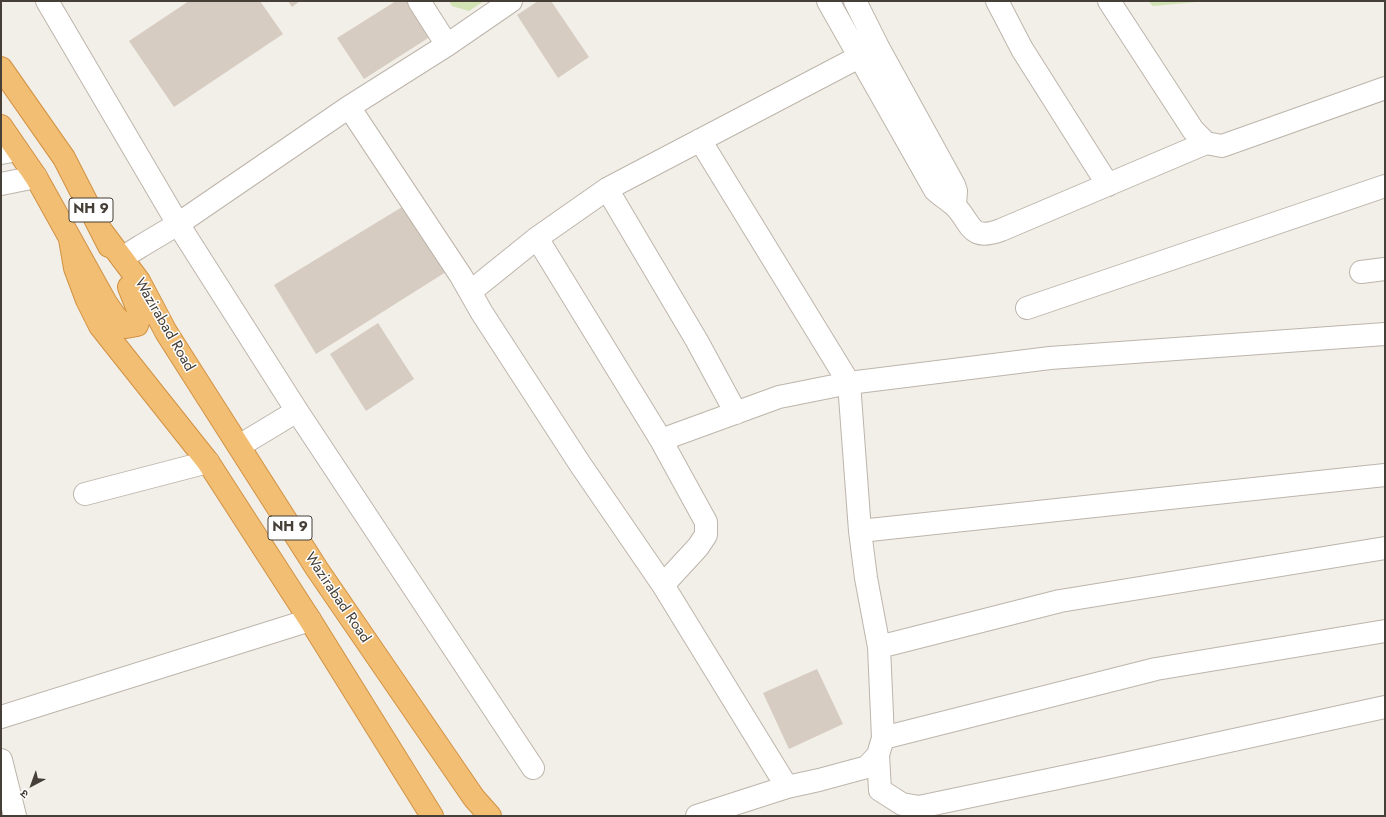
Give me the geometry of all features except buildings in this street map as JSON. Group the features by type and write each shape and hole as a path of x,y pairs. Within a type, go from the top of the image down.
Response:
{"highway":[{"name":"Wazirabad Road","path":"1,68 64,158 103,233 133,296 140,315 137,325 126,327 115,316 36,177 9,152 1,126"},
{"name":"Wazirabad Road","path":"103,233 139,280 166,332 317,569 474,798 490,816"},
{"name":"Wazirabad Road","path":"70,239 75,268 87,300 100,326 208,462 310,620 432,816"}],"street":[{"path":"47,1 178,224 297,411 533,768"},
{"path":"419,1 447,45"},
{"path":"122,258 178,224 349,107 447,45 511,1"},
{"path":"828,1 868,52 954,185 956,191 954,206 971,228 977,232 989,234 1206,143 1222,146 1385,88"},
{"path":"855,1 868,52"},
{"path":"997,1 1022,49 1108,185"},
{"path":"1109,1 1193,130 1206,143"},
{"path":"470,292 537,238 607,189 868,52"},
{"path":"349,107 461,276 580,464 663,585 787,787"},
{"path":"700,140 849,382 860,531 866,578 879,646 881,747 880,790 902,804 919,807 1102,769 1385,707"},
{"path":"1,184 36,177"},
{"path":"1027,308 1385,186"},
{"path":"607,189 697,341 736,413"},
{"path":"537,238 661,440 706,522 706,535 698,547 663,585"},
{"path":"1361,272 1385,269"},
{"path":"661,440 778,397 849,382 1050,358 1385,334"},
{"path":"239,446 297,411"},
{"path":"85,494 208,462"},
{"path":"860,531 1385,475"},
{"path":"879,646 1060,601 1385,548"},
{"path":"1,717 310,620"},
{"path":"697,816 787,787 832,777 867,767 881,747 1156,669 1385,631"},
{"path":"1,760 15,816"}],"green space":[{"path":"449,1 484,1 469,11 452,6"},
{"path":"1148,1 1208,1 1153,6"}]}
